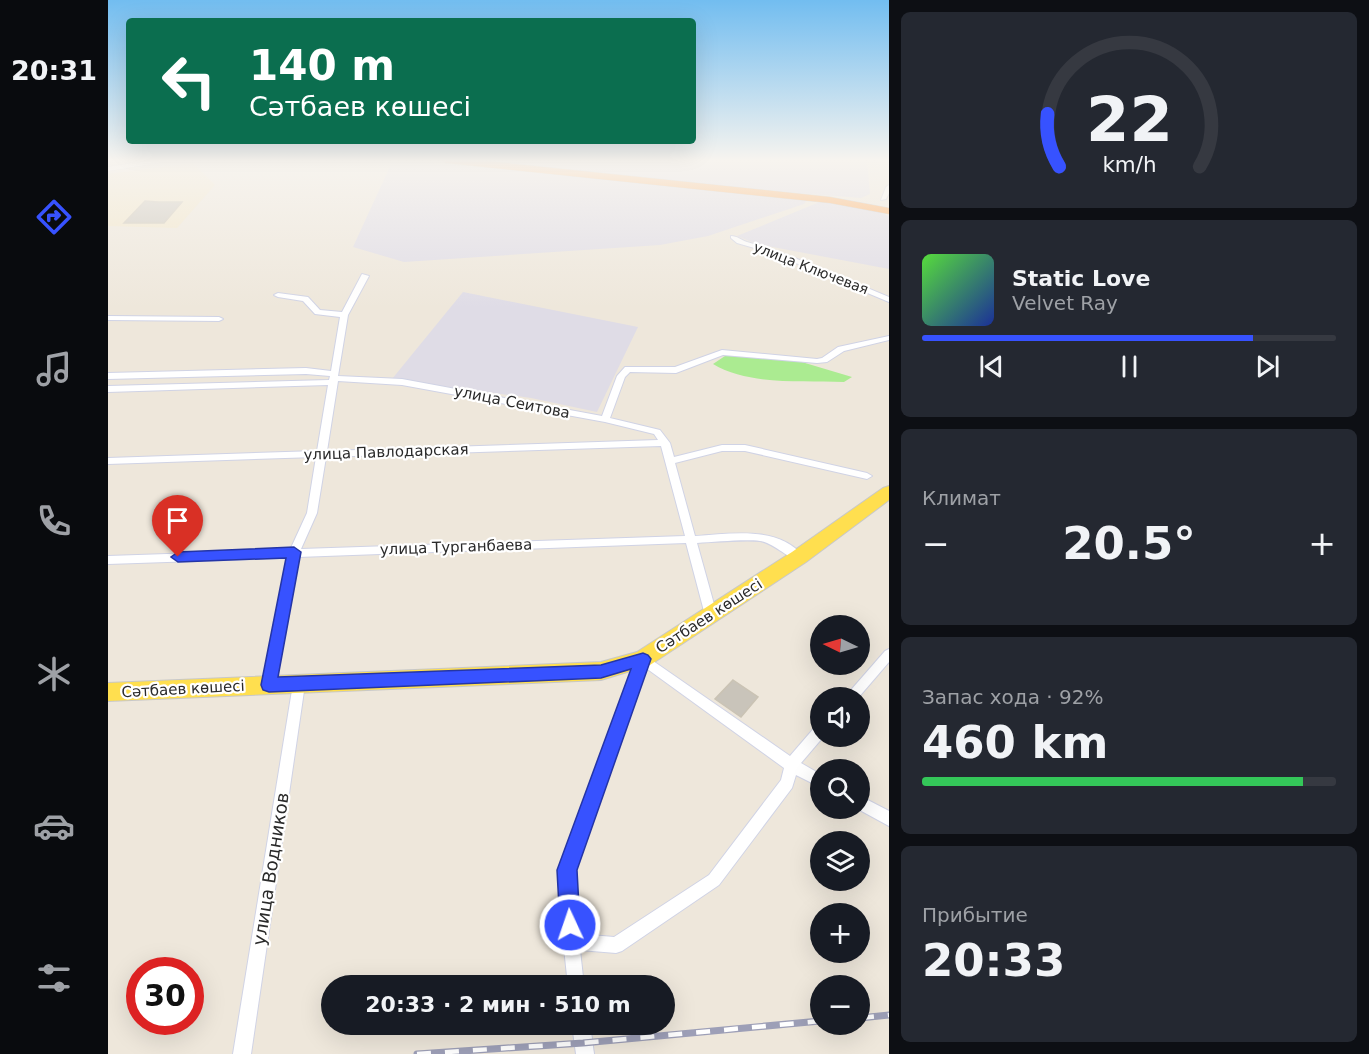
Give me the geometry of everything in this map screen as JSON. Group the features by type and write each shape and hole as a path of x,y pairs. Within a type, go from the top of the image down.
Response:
{"main road":[{"name":"Сәтбаев көшесі","path":"108,692 601,671 643,659 799,557 889,492"}],"street":[{"name":"улица Ключевая","path":"733,237 739,242 774,252 889,300"},
{"path":"269,685 294,552 312,513 344,315 365,276"},
{"path":"278,295 305,300 318,312 344,315"},
{"path":"108,318 219,319"},
{"path":"606,419 621,376 628,369 676,370 722,352 824,360 841,349 889,338"},
{"name":"улица Сеитова","path":"108,376 306,371 333,378"},
{"name":"улица Сеитова","path":"108,389 333,378 402,382 606,419 657,432 665,443"},
{"path":"665,443 711,615"},
{"name":"улица Павлодарская","path":"108,461 665,443"},
{"path":"670,461 722,448 745,448 867,476"},
{"name":"улица Турганбаева","path":"108,560 761,537 778,543 799,557"},
{"path":"860,687 889,654"},
{"path":"575,975 567,870 643,659 791,765 810,775"},
{"name":"улица Водников","path":"242,1054 299,684"},
{"path":"571,941 616,945 714,880 787,783 791,765 810,743"},
{"path":"870,808 889,819"},
{"path":"582,1035 585,1054"}],"shaded area":[{"path":"108,209 194,209 177,228 108,226"},
{"path":"370,209 788,209 708,236 660,245 404,262 353,247"},
{"path":"802,209 871,209 889,216 889,269 757,244 737,236"},
{"path":"463,292 638,327 597,412 531,398 392,379"}],"green space":[{"path":"728,354 795,360 852,377 844,382 760,379 743,376 713,364"}],"building":[{"path":"137,209 176,209 164,223 124,223"},
{"path":"733,680 758,697 741,717 715,699"}],"railway":[{"path":"870,1017 889,1015"},
{"path":"417,1054 583,1043 810,1022"}],"route":[{"path":"178,557 294,552 269,685 601,671 643,659 567,870 570,925"}]}
